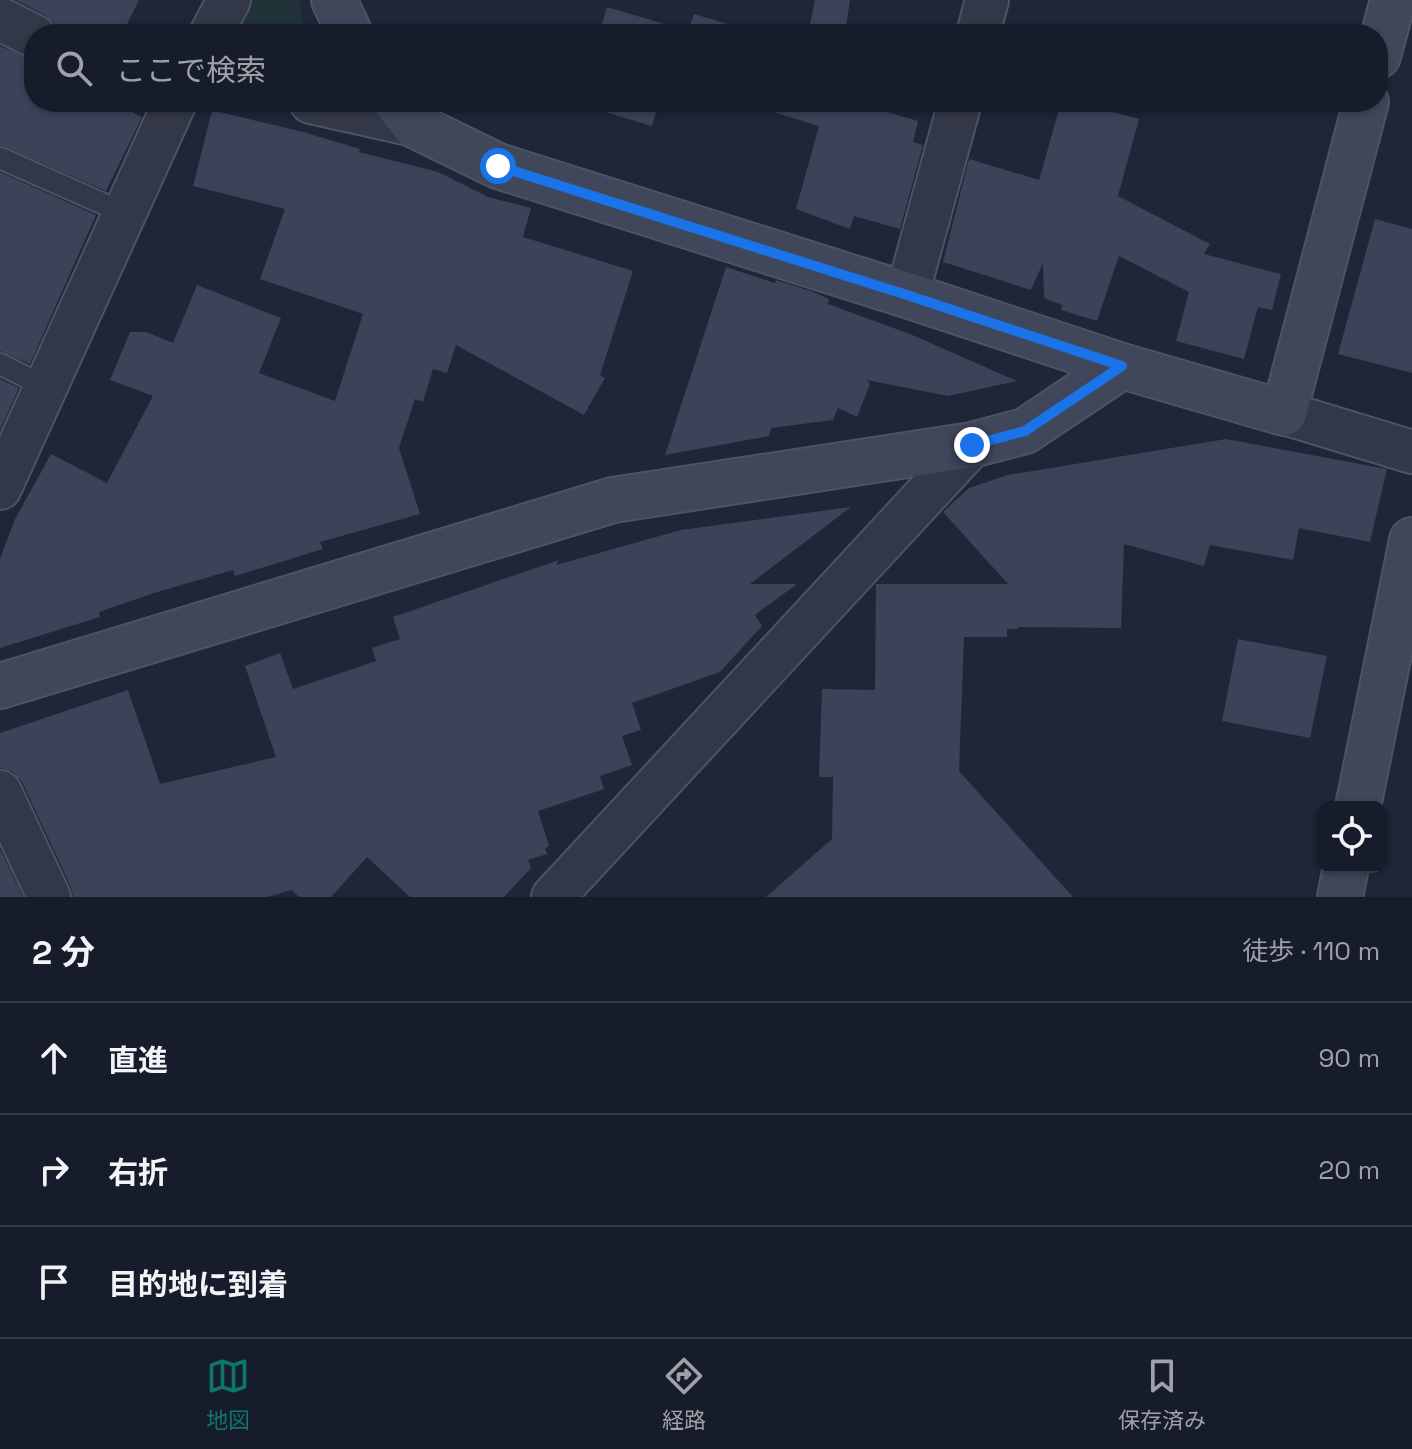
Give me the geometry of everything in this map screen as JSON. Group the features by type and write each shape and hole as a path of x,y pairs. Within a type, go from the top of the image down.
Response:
{"street":[{"path":"216,24 229,0"},
{"path":"334,0 345,24"},
{"path":"981,24 987,0"},
{"path":"1387,24 1393,0"},
{"path":"0,19 24,31"},
{"path":"0,488 170,112"},
{"path":"907,295 957,112"},
{"path":"1284,413 1363,112"},
{"path":"405,114 498,166 1122,366 1412,452"},
{"path":"0,686 613,500 972,445 1025,431 1122,366"},
{"path":"553,897 972,445"},
{"path":"1359,801 1412,540"},
{"path":"0,792 49,897"},
{"path":"1340,897 1345,873"}],"lane":[{"path":"0,158 124,213"},
{"path":"0,364 46,387"}],"shaded area":[{"path":"251,0 300,0 304,24 240,24"}],"building":[{"path":"16,0 139,0 127,24 54,24 45,15"},
{"path":"815,0 850,0 846,24 810,24"},
{"path":"607,7 664,24 602,24"},
{"path":"694,14 728,24 690,24"},
{"path":"0,46 24,56 24,112 132,112 142,117 106,191 0,145"},
{"path":"212,112 220,112 303,132 360,149 359,152 438,172 488,197 531,208 523,237 633,271 600,375 605,378 584,415 456,345 447,373 433,369 423,402 415,399 399,448 420,514 320,542 323,549 235,576 233,570 154,593 99,612 100,617 0,648 0,559 15,519 51,454 107,483 153,396 110,380 130,332 146,332 173,343 197,285 281,318 259,373 335,401 363,314 260,279 285,209 193,186"},
{"path":"605,112 656,112 652,126"},
{"path":"887,112 918,121 913,142 923,145 900,229 854,216 850,229 796,209 819,126 776,113"},
{"path":"1058,112 1112,112 1139,119 1118,196 1210,244 1204,254 1281,274 1272,310 1258,307 1244,359 1176,341 1189,292 1119,256 1097,321 1061,310 1062,305 1044,298 1043,263 1031,290 943,262 969,159 1039,180"},
{"path":"0,172 96,215 30,364 0,351"},
{"path":"1375,219 1412,229 1412,373 1338,354"},
{"path":"726,267 811,291 829,299 828,304 910,334 1017,381 948,396 867,380 870,384 857,417 838,408 833,420 771,428 769,436 665,455"},
{"path":"0,379 19,388 0,430"},
{"path":"1226,439 1387,469 1370,542 1299,528 1293,560 1210,545 1204,566 1124,544 1121,628 1018,627 1007,629 1007,637 964,637 959,771 1073,897 766,897 832,839 833,777 819,777 822,689 875,690 876,584 1008,584 943,512 946,509 969,488 1008,475"},
{"path":"851,507 750,584 797,584 755,615 762,626 720,672 632,703 641,730 622,736 632,765 600,776 604,789 538,811 549,846 545,848 547,854 528,860 531,868 504,897 410,897 367,857 331,897 299,897 292,890 267,897 73,897 22,782 13,772 0,768 0,733 128,690 160,784 276,757 245,666 280,653 293,689 376,661 372,648 400,639 393,617 559,560 556,565 681,530"},
{"path":"1238,639 1327,656 1310,738 1222,721"},
{"path":"0,849 23,897 0,897"}],"route":[{"path":"498,166 1122,366 1025,431 972,445"}]}
